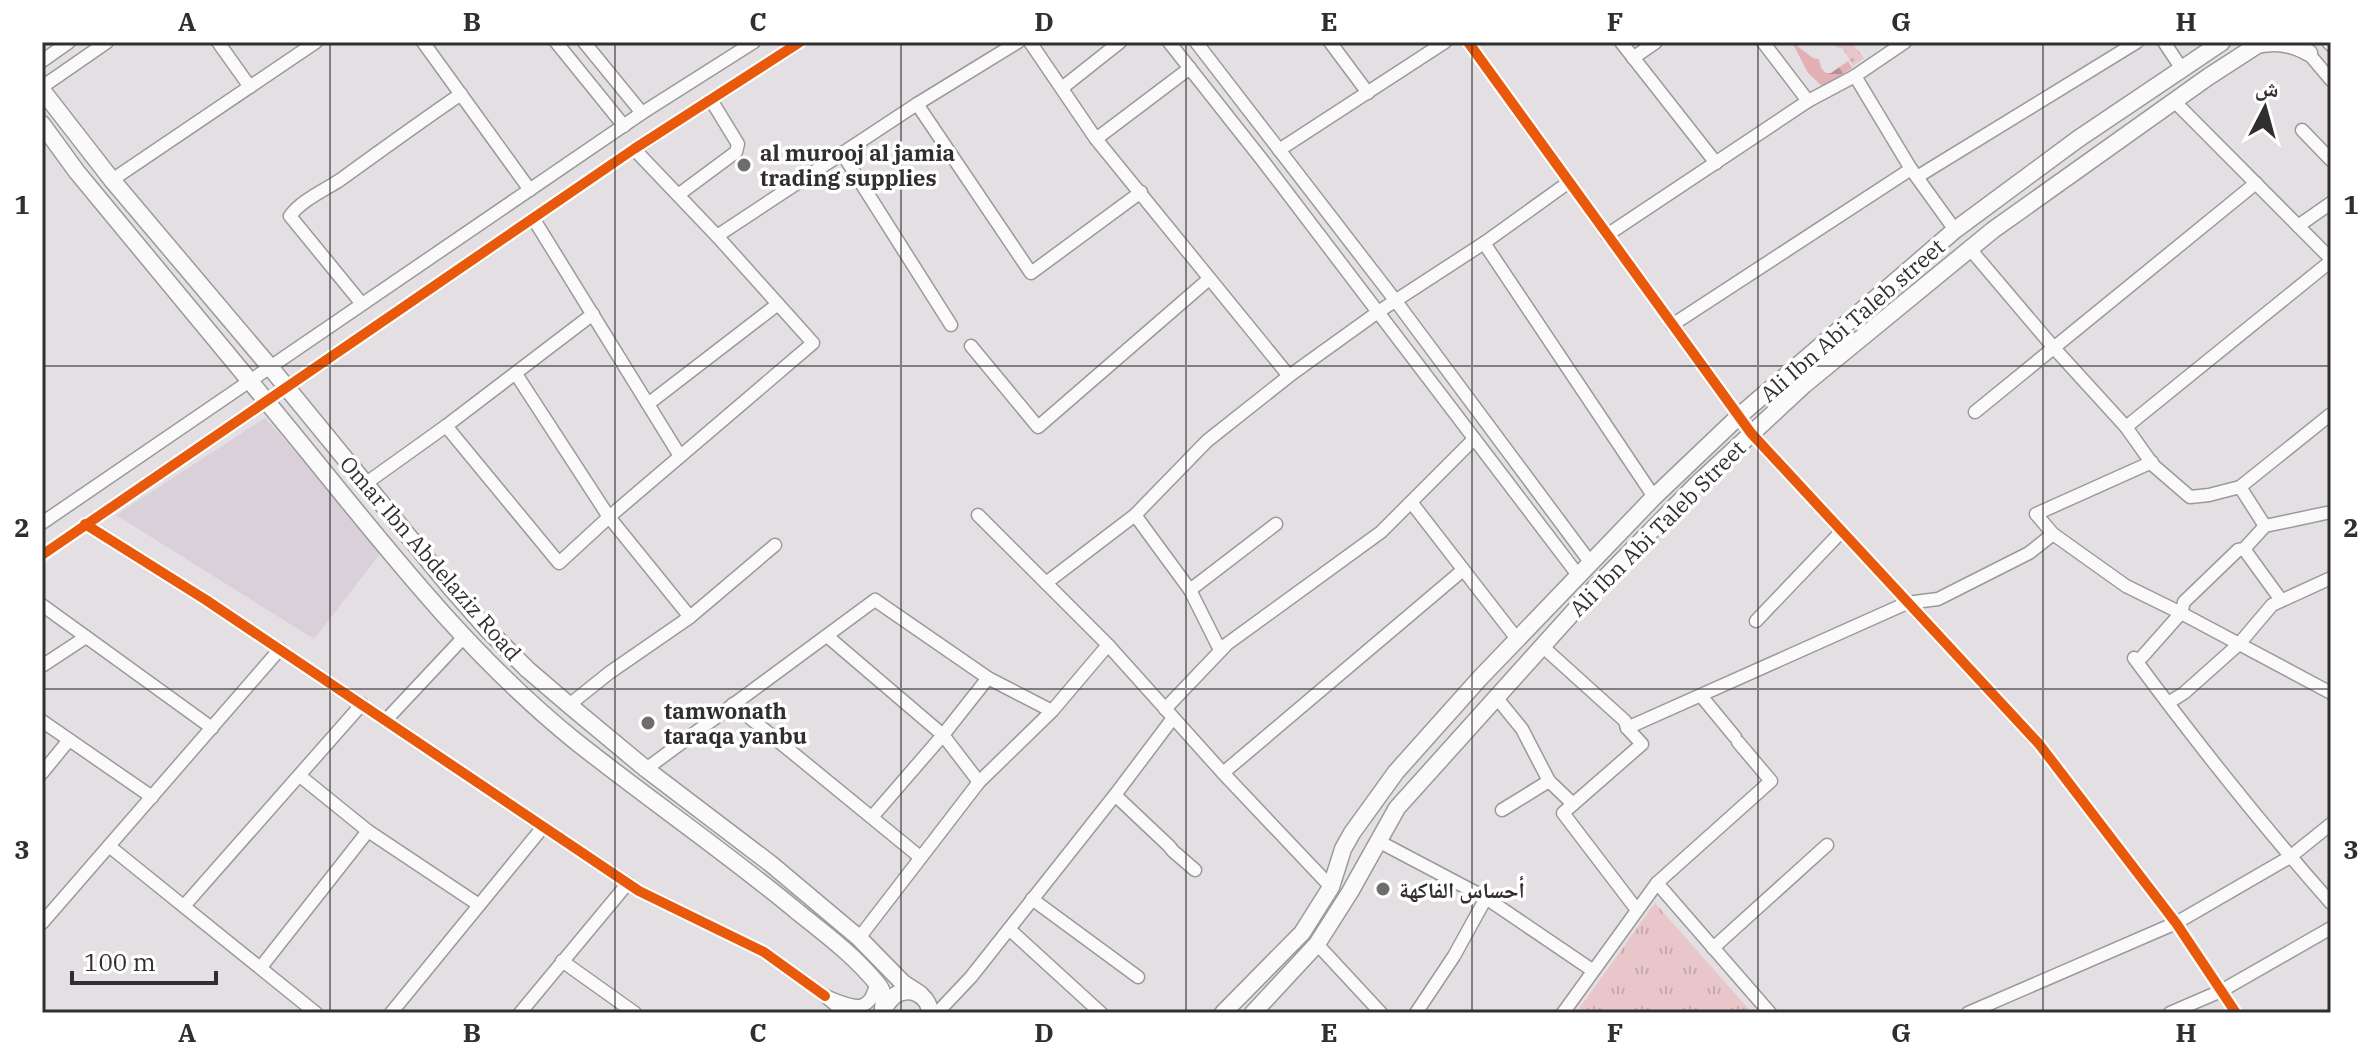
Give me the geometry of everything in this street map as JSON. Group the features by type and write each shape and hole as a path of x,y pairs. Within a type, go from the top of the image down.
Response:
{"main road":[{"name":"Ali Ibn Abi Taleb street","path":"1223,1013 1302,933 1331,887 1343,849 1373,802 1407,760 1517,639 1654,497 1738,417 1955,230 2078,139 2222,42"},
{"path":"2259,44 2284,43 2304,48"},
{"name":"Ali Ibn Abi Taleb Street","path":"1253,1013 1317,944 1397,808 1542,646 1696,485 1839,356 1993,230 2259,44"},
{"name":"Omar Ibn Abdelaziz Road","path":"42,88 112,180 487,629 527,669 646,769 771,864 859,938 930,1008"},
{"name":"Omar Ibn Abdelaziz Road","path":"42,124 77,172 463,638 570,736 757,878 847,953 881,989 884,999 882,1011"},
{"path":"882,1011 899,993 912,992 930,1008"}],"street":[{"path":"42,61 69,42"},
{"path":"42,88 107,42"},
{"path":"218,42 250,87"},
{"path":"112,180 316,42"},
{"path":"423,42 530,190"},
{"path":"556,42 624,126"},
{"path":"584,42 642,113"},
{"path":"42,523 642,113 754,42"},
{"path":"42,555 634,149 800,42"},
{"path":"717,236 917,104 1018,42"},
{"path":"1030,42 1096,139 1289,376"},
{"path":"1062,88 1120,42"},
{"path":"1169,42 1578,575"},
{"path":"1196,42 1395,300 1590,562"},
{"path":"1330,42 1368,93"},
{"path":"1279,150 1445,42"},
{"path":"1468,42 1738,417 2039,744 2176,923 2236,1013"},
{"path":"1621,42 1716,163"},
{"path":"1633,58 1656,42"},
{"path":"1763,42 1808,101"},
{"path":"1607,235 1808,101 1855,76 1905,42"},
{"path":"1672,325 1914,173 2137,42"},
{"path":"2164,42 2182,69"},
{"path":"2304,48 2331,80"},
{"path":"1096,139 1190,68"},
{"path":"1855,76 1914,173 1955,230"},
{"path":"362,304 290,216 295,208 461,94"},
{"path":"678,195 736,152 738,144 711,100"},
{"path":"2126,427 2331,260 2174,101"},
{"path":"917,104 1031,273 1141,192"},
{"path":"2302,130 2331,160"},
{"path":"446,426 559,563 813,343 634,149"},
{"path":"842,153 951,325"},
{"path":"1046,583 1135,515 1207,441 1289,376 1569,182"},
{"path":"1975,412 2256,183"},
{"path":"2298,226 2331,203"},
{"path":"533,218 680,456"},
{"path":"1484,243 1654,497"},
{"path":"1970,249 2126,427 2152,462 2190,497 2240,487 2330,416"},
{"path":"971,346 1038,427 1209,279"},
{"path":"648,404 778,304"},
{"path":"365,484 593,314"},
{"path":"516,374 609,517 690,617"},
{"path":"930,1008 971,977 1115,795 1169,713 1220,650 1381,532 1474,439"},
{"path":"2152,462 2036,514 2053,534 2126,586 2331,693"},
{"path":"2240,487 2265,526"},
{"path":"1411,502 1517,639"},
{"path":"2331,512 2265,526 2244,549 2238,550 2184,602 2181,613 2138,657 2168,703 2290,857 2331,903"},
{"path":"978,515 1108,645 1331,887"},
{"path":"1135,515 1190,590 1220,650"},
{"path":"85,524 280,649 628,883 764,952 845,1013"},
{"path":"1190,590 1276,524"},
{"path":"1756,621 1841,532"},
{"path":"1627,728 1907,603 1938,599 2029,553 2053,534"},
{"path":"569,705 690,617 775,545"},
{"path":"2244,549 2281,600"},
{"path":"1223,773 1463,570"},
{"path":"2168,703 2184,693 2239,644 2272,605 2331,578"},
{"path":"646,769 875,600 988,678 1052,711"},
{"path":"42,605 212,728"},
{"path":"827,636 943,735 979,782"},
{"path":"42,666 86,637"},
{"path":"386,720 463,638"},
{"path":"859,938 979,782 1052,711 1108,645"},
{"path":"1542,646 1625,721 1627,728 1642,744 1563,813 1637,910"},
{"path":"42,923 280,649"},
{"path":"872,817 988,678"},
{"path":"1496,697 1522,729 1549,781 1573,804"},
{"path":"1563,1013 1657,883 1771,781 1702,697"},
{"path":"184,906 362,704"},
{"path":"733,704 920,857"},
{"path":"42,721 152,797"},
{"path":"42,773 69,740"},
{"path":"300,776 368,831 479,905"},
{"path":"1502,810 1549,781"},
{"path":"1115,795 1195,870"},
{"path":"1968,1013 2176,923 2290,857 2331,824"},
{"path":"391,1013 543,827"},
{"path":"261,967 368,831"},
{"path":"1378,841 1486,898 1592,970"},
{"path":"1713,948 1827,845"},
{"path":"109,846 316,1013"},
{"path":"520,1013 628,883"},
{"path":"1657,883 1770,1013"},
{"path":"1416,1013 1454,956 1486,898"},
{"path":"1032,899 1138,977"},
{"path":"2170,1013 2221,991 2331,928"},
{"path":"1009,929 1101,1013"},
{"path":"1317,944 1381,1013"},
{"path":"562,961 635,1013"},
{"path":"825,996 860,1006 870,1001 876,983"}],"shaded area":[{"path":"265,418 383,550 314,639 116,515"}],"green space":[{"path":"1792,42 1819,59 1826,73 1848,61 1852,68 1823,87 1808,73"},
{"path":"1832,42 1851,42 1864,58 1853,66 1843,49"},
{"path":"1655,903 1752,1013 1576,1013"}],"cycle path":[{"path":"42,555 634,149 800,42"},
{"path":"1468,42 1751,433 2039,744 2176,923 2236,1013"},
{"path":"85,524 206,600 639,891 764,952 825,996"}],"place":[{"name":"al murooj al jamia trading supplies","path":"744,165"},
{"name":"tamwonath taraqa yanbu","path":"648,723"},
{"name":"أحساس الفاكهة","path":"1383,889"}]}
